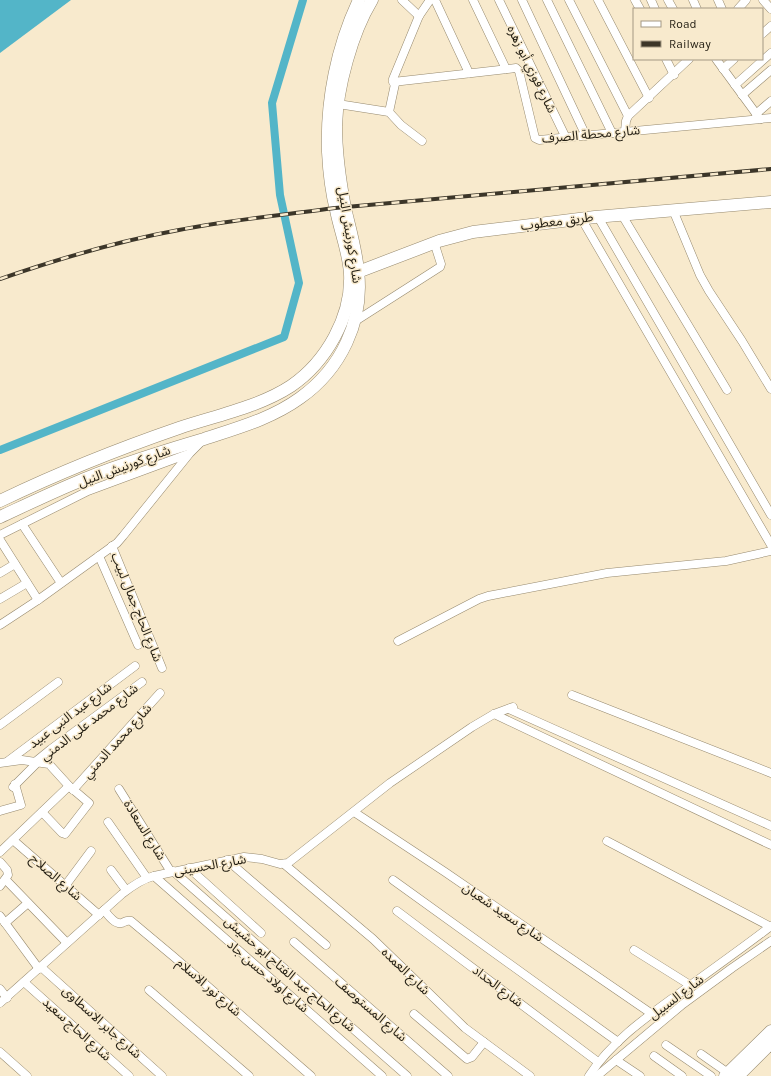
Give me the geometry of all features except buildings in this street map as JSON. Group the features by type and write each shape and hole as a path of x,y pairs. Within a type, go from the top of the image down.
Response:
{"main road":[{"name":"شارع كورنيش النيل","path":"0,517 67,487 122,465 240,428 283,409 316,385 342,353 354,322 359,289 354,273 344,203 328,150 329,125 336,66 354,10 359,0"},
{"name":"شارع كورنيش النيل","path":"334,173 338,104 345,69 351,47 372,0"},
{"name":"طريق معطوب","path":"354,273 434,242 472,232 598,216 771,202"},
{"name":"شارع كورنيش النيل","path":"0,501 118,449 257,402 291,386 306,374 318,361 332,340 345,311 348,293 354,273"},
{"path":"730,1075 771,1031"},
{"path":"730,1075 771,1043"}],"street":[{"path":"402,0 419,16"},
{"path":"389,112 394,84 393,79 419,16 430,0"},
{"path":"435,0 469,73"},
{"path":"393,82 506,69 473,0"},
{"name":"شارع فوزي أبو زهره","path":"499,0 566,138"},
{"path":"522,0 586,136"},
{"path":"548,0 612,133"},
{"path":"569,0 628,116"},
{"path":"598,0 649,98"},
{"path":"739,8 746,0"},
{"path":"763,0 771,9"},
{"path":"763,33 771,26"},
{"path":"735,85 771,53"},
{"path":"667,60 674,74"},
{"path":"717,60 758,117 771,101"},
{"path":"723,69 733,60"},
{"path":"625,132 628,116 674,74 684,61"},
{"name":"شارع محطة الصرف","path":"506,69 516,68 520,71 535,138 541,140 758,117 771,118"},
{"path":"742,95 771,70"},
{"path":"338,104 389,112 401,125 422,141"},
{"path":"673,210 706,285 771,389"},
{"path":"622,215 727,390"},
{"path":"598,216 771,515"},
{"path":"581,218 771,545"},
{"path":"354,322 440,267 441,264 434,242"},
{"path":"0,625 38,600 124,536 190,453 204,439"},
{"path":"0,535 88,491 190,453"},
{"path":"22,524 61,583"},
{"path":"0,540 38,600"},
{"name":"شارع الحاج جمال لبيب","path":"112,546 162,668"},
{"path":"398,640 488,596 607,573 726,561 771,551"},
{"path":"99,556 138,646"},
{"path":"0,573 15,564"},
{"path":"0,599 27,583"},
{"name":"شارع عبد النبى عبيد","path":"2,764 135,666"},
{"path":"0,725 58,682"},
{"name":"شارع محمد على الدمني","path":"0,812 21,805 13,786 51,749 142,682"},
{"name":"شارع محمد الدمني","path":"0,852 42,812 71,788 160,693"},
{"path":"572,695 771,773"},
{"path":"284,864 292,861 390,783 472,727 494,714 511,708 771,826"},
{"path":"494,714 771,845"},
{"path":"2,764 22,760 51,765 71,788 89,802 65,834 62,833 42,812"},
{"name":"شارع السعادة","path":"119,789 172,872"},
{"name":"شارع سعيد شعبان","path":"354,812 452,876 652,1014"},
{"name":"شارع اولاد حسن جاد","path":"108,822 150,877 382,1076"},
{"name":"شارع الصلاح","path":"13,840 65,886 101,913"},
{"path":"608,841 771,927"},
{"path":"65,886 91,851"},
{"name":"شارع الحسينى","path":"0,1003 126,890 150,877 236,858 253,857 284,864"},
{"path":"227,860 326,945"},
{"path":"0,862 8,873 6,880 0,886"},
{"name":"شارع العمده","path":"284,864 373,939 465,1028 530,1076"},
{"path":"189,868 261,933"},
{"path":"111,870 126,890"},
{"name":"شارع الحاج عبد الفتاح ابو حشيش","path":"172,872 407,1076"},
{"path":"6,880 67,944"},
{"path":"393,880 618,1042"},
{"path":"2,919 28,903"},
{"name":"شارع الحداد","path":"397,911 598,1062"},
{"name":"شارع نور الاسلام","path":"101,913 120,924 126,921 131,922 174,956 311,1076"},
{"name":"شارع جابر الاسطاوى","path":"2,919 40,968 162,1076"},
{"name":"شارع السبيل","path":"589,1076 598,1062 618,1042 652,1014 771,927"},
{"name":"شارع السبيل","path":"597,1076 683,1004 771,941"},
{"name":"شارع المستوصف","path":"294,942 448,1076"},
{"path":"634,950 690,985"},
{"name":"شارع الحاج سعيد","path":"24,982 129,1076"},
{"path":"0,989 7,998"},
{"path":"150,990 248,1076"},
{"path":"414,1014 467,1059 472,1057 484,1042"},
{"path":"666,1045 711,1076"},
{"path":"0,1052 27,1076"},
{"path":"701,1054 730,1075"},
{"path":"654,1056 682,1076"},
{"path":"616,1060 640,1076"}],"water":[{"path":"0,0 71,0 0,53"}],"waterway":[{"path":"0,450 284,337 299,283 280,195 272,103 303,0"}],"railway":[{"path":"0,279 44,264 133,239 237,220 335,208 771,169"}]}
